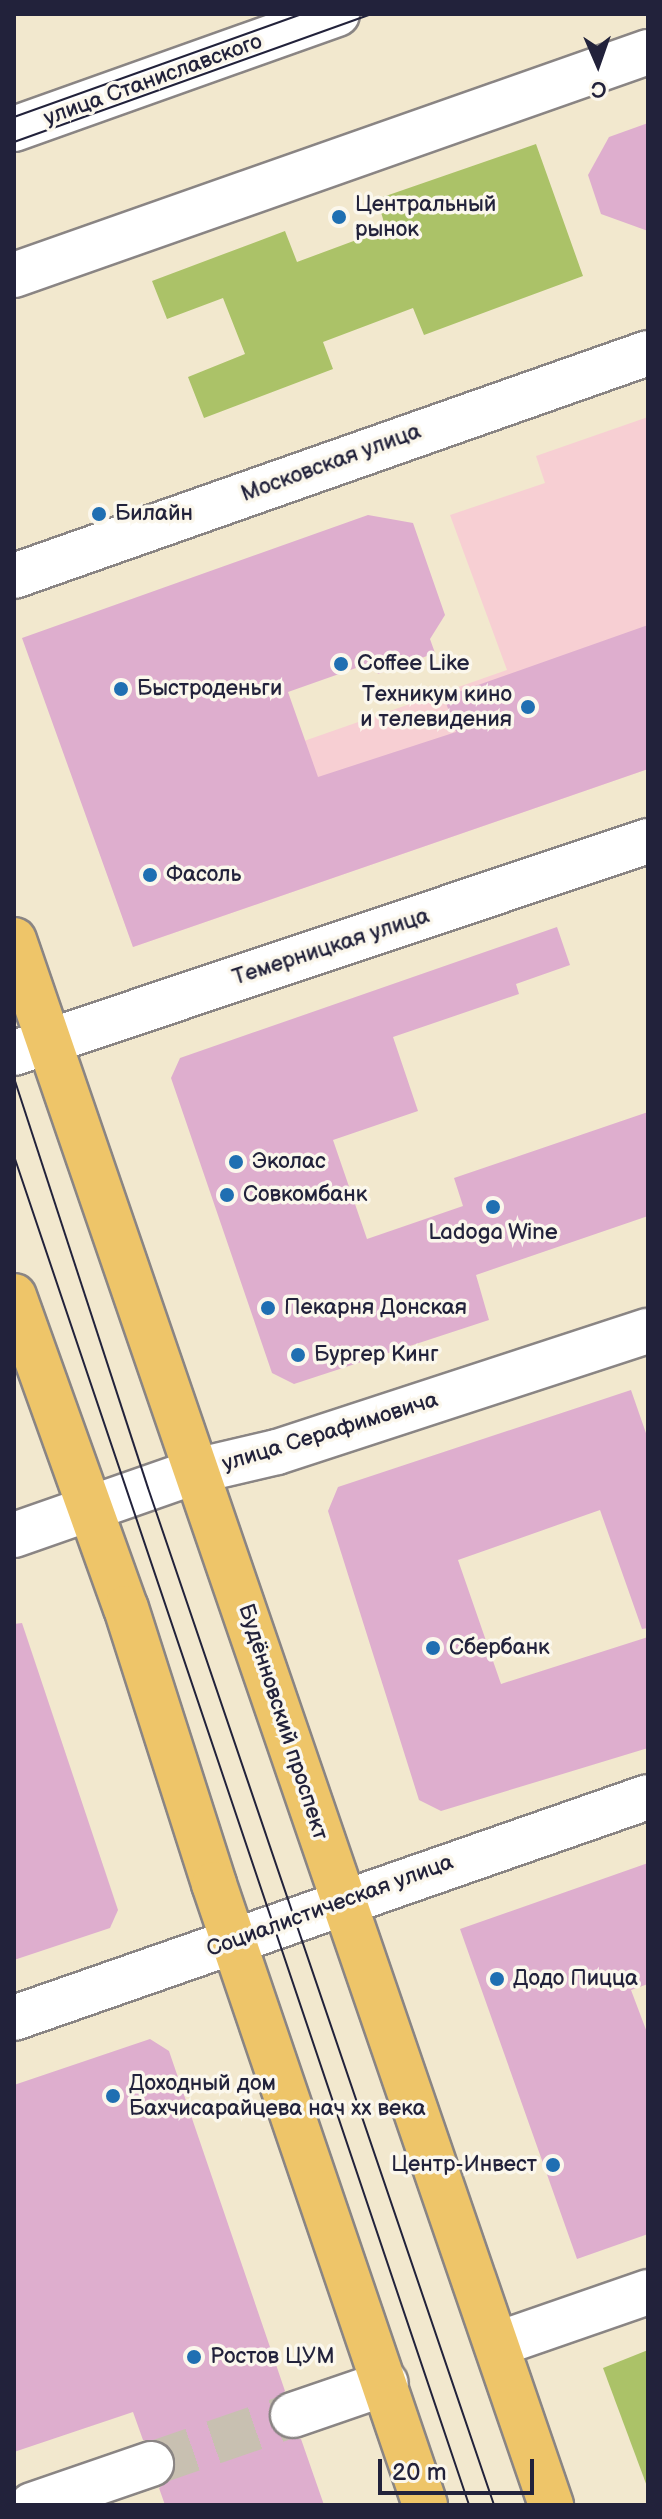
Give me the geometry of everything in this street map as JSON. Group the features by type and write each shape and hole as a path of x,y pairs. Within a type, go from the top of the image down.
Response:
{"main road":[{"name":"Будённовский проспект","path":"14,940 31,1047 200,1470 343,1902 551,2505"},
{"path":"14,1296 89,1508 425,2505"}],"street":[{"name":"улица Станиславского","path":"14,129 337,14"},
{"path":"14,275 648,52"},
{"name":"Московская улица","path":"18,571 648,353"},
{"name":"Темерницкая улица","path":"31,1047 648,841"},
{"name":"улица Серафимовича","path":"14,1535 200,1470 277,1452 648,1331"},
{"name":"Социалистическая улица","path":"14,2018 648,1797"},
{"path":"498,2344 648,2292"},
{"path":"293,2415 386,2383"},
{"path":"32,2505 151,2464"}],"shaded area":[{"name":"Техникум кино и телевидения","path":"648,417 648,769 133,947 87,817 507,670 450,515 545,483 536,456"}],"green space":[{"path":"536,144 583,276 424,335 413,308 323,342 333,369 204,418 188,377 245,354 223,298 167,319 152,281 285,231 297,262 386,229 377,199"},
{"path":"648,2350 648,2489 603,2368"}],"building":[{"path":"648,123 648,231 601,214 588,175 609,137"},
{"path":"368,515 413,523 445,615 430,639 435,653 378,674 373,662 288,692 318,777 456,732 444,697 648,625 648,769 133,947 22,638"},
{"path":"557,927 570,965 516,984 519,994 393,1037 418,1111 333,1140 367,1239 463,1206 454,1178 648,1112 648,1216 476,1275 489,1320 294,1384 272,1373 171,1078 180,1058"},
{"path":"631,1390 648,1439 648,1628 642,1629 600,1510 458,1560 501,1684 648,1637 648,1748 441,1811 419,1800 328,1511 338,1487"},
{"path":"22,1623 118,1910 110,1928 14,1960 14,1624"},
{"path":"648,1863 648,1984 631,1990 648,2035 648,2234 577,2259 460,1929"},
{"path":"150,2039 169,2051 285,2391 269,2409 270,2424 287,2439 301,2439 324,2505 165,2505 159,2488 170,2480 175,2457 167,2445 143,2440 133,2412 14,2452 14,2085"}],"tunnel":[{"path":"151,2464 293,2415"}],"tram line":[{"path":"14,117 301,14"},
{"path":"14,142 371,14"},
{"path":"14,1078 148,1488 494,2505"},
{"path":"14,1156 469,2505"}],"place":[{"name":"Центральный рынок","path":"339,217"},
{"name":"Билайн","path":"99,514"},
{"name":"Coffee Like","path":"341,664"},
{"name":"Быстроденьги","path":"121,689"},
{"name":"Техникум кино и телевидения","path":"528,707"},
{"name":"Фасоль","path":"150,875"},
{"name":"Эколас","path":"236,1162"},
{"name":"Совкомбанк","path":"227,1195"},
{"name":"Ladoga Wine","path":"493,1207"},
{"name":"Пекарня Донская","path":"268,1308"},
{"name":"Бургер Кинг","path":"298,1355"},
{"name":"Сбербанк","path":"433,1648"},
{"name":"Додо Пицца","path":"497,1979"},
{"name":"Доходный дом Бахчисарайцева нач xx века","path":"113,2096"},
{"name":"Центр-Инвест","path":"553,2165"},
{"name":"Ростов ЦУМ","path":"194,2357"}]}
